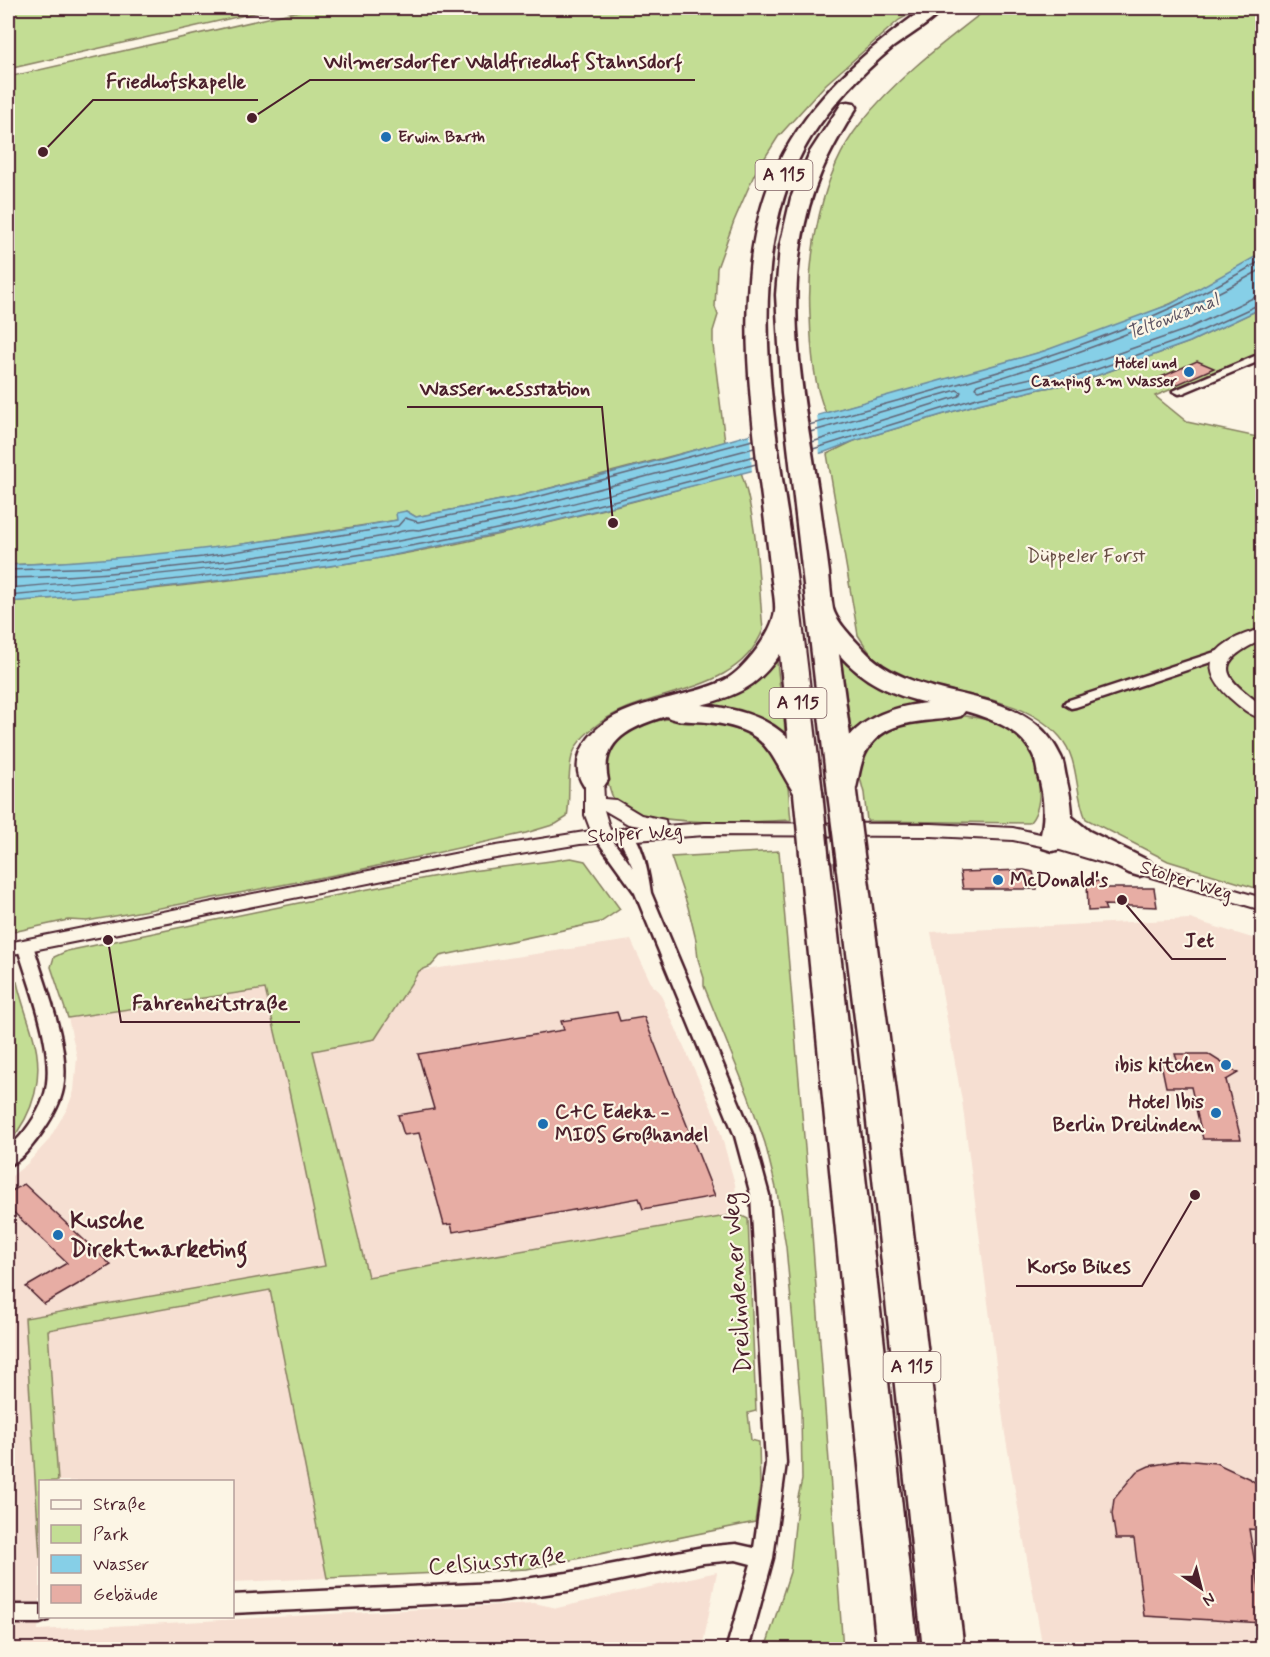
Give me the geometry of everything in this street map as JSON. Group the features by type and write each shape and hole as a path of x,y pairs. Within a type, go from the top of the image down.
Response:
{"highway":[{"name":"A 115","path":"898,1650 808,793 763,400 758,309 761,258 776,193 804,137 855,73 900,33 944,10"},
{"name":"A 115","path":"944,10 861,92 837,122 809,173 794,219 786,278 793,400 807,495 879,1084 944,1650"},
{"path":"821,611 848,649 877,675 915,692 992,710 1019,724 1040,744 1047,755 1059,807 1049,833 1079,837 1139,867"},
{"path":"594,780 591,763 595,750 615,728 633,718 704,698 736,684 758,667 770,651 788,612"},
{"path":"842,788 852,752 861,739 878,725 899,716 917,711 965,711 1019,724"},
{"path":"633,718 670,712 703,713 746,723 761,730 781,746 808,793"}],"street":[{"path":"1179,391 1263,356"},
{"path":"1071,704 1227,652 1263,634"},
{"path":"1227,652 1220,659 1219,667 1222,678 1246,701 1263,713"},
{"path":"594,780 625,833"},
{"path":"594,780 594,815 602,836"},
{"path":"609,804 635,820 691,825 705,830"},
{"name":"Stolper Weg","path":"16,947 454,860 625,833 705,830 1049,833"},
{"name":"Dreilindener Weg","path":"625,833 638,860 642,893"},
{"name":"Dreilindener Weg","path":"602,836 642,893 744,1136 760,1196 776,1463 763,1558 737,1650"},
{"name":"Stolper Weg","path":"1139,867 1263,904"},
{"path":"8,1159 39,1122 49,1105 55,1086 45,1013 16,947"},
{"name":"Celsiusstraße","path":"234,1604 506,1591 567,1582 703,1555 736,1552 763,1558"},
{"path":"8,1614 39,1614"}],"shaded area":[{"path":"1190,919 1262,941 1262,1649 1043,1649 1005,1434 962,1101 931,932"},
{"path":"631,940 652,985 659,991 717,1120 735,1184 738,1214 368,1277 313,1051 375,1039 419,971"},
{"path":"265,989 289,1091 325,1267 26,1318 39,1541 38,1630 534,1603 557,1608 717,1572 702,1649 8,1649 8,1179 27,1164 48,1141 67,1109 74,1091 77,1057 68,1018"},
{"path":"271,1290 327,1578 234,1582 234,1480 58,1480 48,1330"}],"green space":[{"path":"8,8 276,8 8,69"},
{"path":"312,8 921,8 899,20 826,84 778,137 754,175 717,268 715,307 718,315 713,331 713,345 725,442 516,497 416,517 406,511 398,520 219,548 106,560 8,565 8,77"},
{"path":"988,8 1262,8 1262,253 1182,299 1086,337 826,413 813,365 810,291 811,266 819,215 835,166 860,124 888,92 920,62"},
{"name":"Düppeler Forst","path":"1262,308 1262,352 1155,396 1187,422 1262,438 1262,890 1168,861 1086,819 1071,756 1060,737 1039,719 1015,707 990,699 912,680 889,669 871,654 858,635 827,454 854,441 978,404 1079,382 1190,342"},
{"path":"741,472 754,530 763,630 750,653 732,669 710,680 614,714 587,733 577,745 571,761 567,817 556,824 526,833 350,872 87,921 68,920 8,933 8,602 119,593 340,565 487,537 633,502"},
{"path":"840,649 937,707 853,745"},
{"path":"776,654 781,697 777,698 779,706 783,706 786,743 687,710"},
{"path":"948,714 998,723 1020,736 1029,745 1038,762 1039,799 1037,810 1029,823 867,821 859,774 863,750 885,728"},
{"path":"687,717 735,726 748,731 770,748 779,761 786,778 791,820 704,822 680,820 657,818 618,805 602,766 608,750 620,738 637,727 666,719"},
{"path":"779,851 809,1194 843,1649 765,1649 790,1572 802,1480 801,1409 786,1247 777,1192 765,1143 704,986 688,907 671,857"},
{"path":"571,858 585,861 620,909 601,922 440,956 431,966 419,971 375,1039 313,1051 368,1277 738,1214 748,1219 756,1411 748,1413 751,1440 759,1442 760,1487 755,1522 527,1569 327,1578 270,1290 48,1330 58,1480 39,1480 39,1542 25,1318 325,1266 289,1091 265,989 68,1018 51,967 54,957 67,951 288,905 458,873"},
{"path":"17,982 33,1036 38,1066 35,1094 25,1120 8,1144 8,984"}],"water":[{"name":"Teltowkanal","path":"1262,253 1262,308 1190,342 1079,382 978,404 854,441 825,452 531,527 375,559 283,573 96,595 8,602 8,565 155,554 252,543 349,528 397,520 396,513 406,511 416,517 516,497 649,463 1044,351 1171,304"}],"pier":[{"path":"817,413 820,457 752,474 750,432"}],"building":[{"name":"Hotel und Camping am Wasser","path":"1197,361 1214,368 1176,385 1159,378"},
{"name":"McDonald's","path":"1024,870 1033,872 1037,889 963,889 960,872"},
{"path":"1087,880 1105,882 1105,888 1154,888 1157,907 1104,905 1106,910 1088,911"},
{"name":"C+C Edeka - MIOS Großhandel","path":"617,1012 620,1021 644,1017 715,1196 643,1209 639,1198 453,1232 451,1224 444,1225 419,1133 404,1135 398,1115 434,1109 418,1054 564,1030 561,1021"},
{"name":"Hotel Ibis Berlin Dreilinden","path":"1175,1054 1208,1054 1238,1073 1226,1080 1241,1139 1203,1139 1191,1087 1166,1087 1161,1063 1178,1063"},
{"name":"Kusche Direktmarketing","path":"24,1184 111,1265 44,1304 26,1287 67,1263 8,1207 8,1193"},
{"path":"1182,1460 1216,1463 1250,1479 1263,1488 1263,1530 1249,1529 1263,1610 1263,1623 1144,1616 1134,1539 1116,1539 1112,1514 1114,1499 1136,1472 1149,1466"}],"place":[{"name":"Wilmersdorfer Waldfriedhof Stahnsdorf","path":"252,118"},
{"name":"Erwin Barth","path":"386,137"},
{"name":"Friedhofskapelle","path":"43,152"},
{"name":"Hotel und Camping am Wasser","path":"1189,372"},
{"name":"Wassermessstation","path":"613,523"},
{"name":"McDonald's","path":"998,880"},
{"name":"Jet","path":"1122,900"},
{"name":"Fahrenheitstraße","path":"108,940"},
{"name":"ibis kitchen","path":"1226,1065"},
{"name":"Hotel Ibis Berlin Dreilinden","path":"1216,1113"},
{"name":"C+C Edeka - MIOS Großhandel","path":"543,1124"},
{"name":"Korso Bikes","path":"1195,1195"},
{"name":"Kusche Direktmarketing","path":"58,1235"}]}
